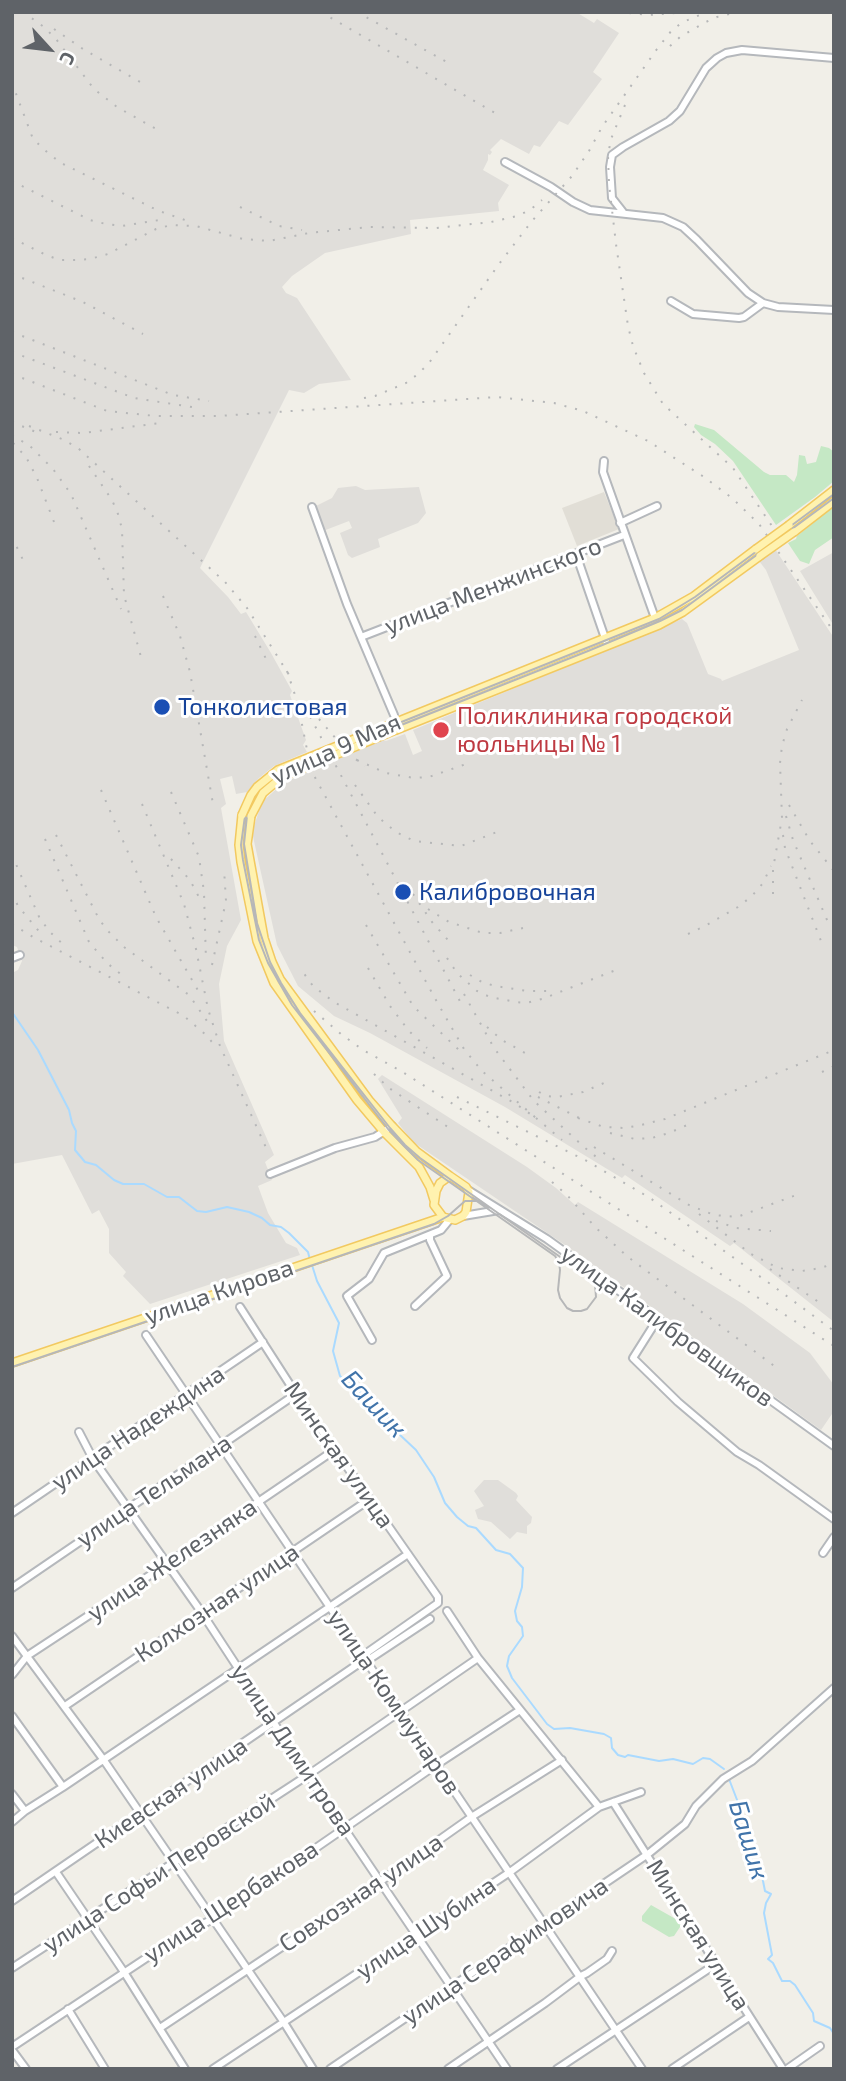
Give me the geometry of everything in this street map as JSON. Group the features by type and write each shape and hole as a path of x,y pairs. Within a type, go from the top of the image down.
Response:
{"main road":[{"name":"улица 9 Мая","path":"791,528 834,490"},
{"name":"улица 9 Мая","path":"607,642 694,596 834,501"},
{"name":"улица 9 Мая","path":"450,1176 416,1151 369,1100 272,962 264,938 247,844 246,815 263,793 282,777 394,723 607,642 642,632 683,612 758,552"},
{"path":"246,815 240,836 241,862 257,941 265,965 284,1000 357,1100 419,1167 430,1187 434,1202 447,1218"},
{"path":"426,1222 440,1183 450,1176 468,1190 468,1208 463,1216"},
{"name":"улица Кирова","path":"12,1363 426,1222 447,1218 455,1220 463,1216"}],"street":[{"path":"623,212 612,198 612,155 680,111 706,68 717,58 726,53 743,50 834,58"},
{"path":"505,162 573,202 590,209 663,218 683,227 748,293 763,303 778,307 834,310"},
{"path":"671,301 693,314 739,318 763,303"},
{"path":"604,461 603,472 655,618"},
{"name":"улица Менжинского","path":"621,523 657,506"},
{"path":"312,507 394,723"},
{"name":"улица Менжинского","path":"361,637 624,535"},
{"path":"576,554 607,642"},
{"path":"270,1174 335,1148 374,1137 392,1126"},
{"name":"улица Калибровщиков","path":"468,1190 547,1239 834,1446"},
{"path":"463,1216 499,1210"},
{"path":"372,1340 347,1296 369,1279 384,1253 430,1236 447,1226 447,1218"},
{"path":"415,1306 447,1276 430,1236"},
{"name":"Минская улица","path":"240,1307 296,1394 438,1597 438,1603"},
{"path":"657,1320 633,1358 678,1402 737,1452 834,1519"},
{"name":"улица Коммунаров","path":"146,1335 642,2069"},
{"name":"улица Надеждина","path":"12,1513 263,1342"},
{"name":"улица Тельмана","path":"12,1588 296,1394"},
{"name":"улица Димитрова","path":"79,1432 93,1459 202,1613 507,2069"},
{"name":"улица Железняка","path":"12,1675 27,1656 336,1449"},
{"name":"Колхозная улица","path":"65,1706 370,1499"},
{"path":"823,1553 834,1537"},
{"path":"12,1822 408,1555"},
{"name":"Киевская улица","path":"12,1901 364,1660 368,1652 417,1623 438,1603"},
{"path":"447,1611 478,1658 599,1807"},
{"name":"Киевская улица","path":"417,1623 430,1619"},
{"path":"12,1636 103,1759 214,1919 313,2069"},
{"name":"улица Софьи Перовской","path":"12,1968 308,1775 478,1658"},
{"name":"улица Серафимовича","path":"330,2069 648,1854 685,1824 696,1807 723,1779 752,1761 834,1688"},
{"name":"улица Щербакова","path":"12,2048 181,1935 214,1919 520,1710"},
{"path":"12,1716 63,1787"},
{"name":"Совхозная улица","path":"160,2028 381,1881 473,1816 562,1760"},
{"name":"улица Шубина","path":"213,2069 510,1872 599,1807 640,1792"},
{"path":"12,1794 26,1811"},
{"name":"Минская улица","path":"613,1802 749,2017 785,2069"},
{"path":"56,1872 124,1972 184,2069"},
{"path":"448,2069 607,1959 612,1951"},
{"path":"557,2069 716,1964"},
{"path":"68,2009 105,2069"},
{"path":"672,2069 749,2017"},
{"path":"785,2069 820,2046"},
{"path":"12,2048 26,2069"}],"shaded area":[{"path":"12,12 576,12 594,23 597,19 619,33 593,72 602,79 568,125 559,121 540,147 534,145 529,154 501,139 490,150 492,152 488,154 483,170 509,185 498,203 499,211 410,220 411,234 325,253 292,276 282,287 286,293 297,298 351,380 319,384 304,393 289,390 200,568 241,614 246,612 292,691 290,695 306,740 303,745 307,752 274,766 247,792 236,794 232,776 220,779 226,804 221,808 241,920 227,946 219,984 224,1041 274,1155 265,1162 272,1180 258,1186 268,1213 286,1243 297,1248 300,1255 150,1304 123,1276 126,1272 109,1253 109,1229 99,1210 92,1214 62,1155 12,1164 12,973 18,970 22,961 17,947 12,945"},
{"path":"356,486 365,490 419,487 426,513 418,523 378,539 380,547 352,558 348,555 340,533 352,528 349,521 323,531 314,507 332,498 338,488"},
{"path":"604,492 619,529 577,546 562,508"},
{"path":"775,549 834,638 834,1322 734,1243 730,1246 625,1175 622,1178 505,1107 334,1016 298,986 277,945 252,832 262,802 282,784 326,764 319,751 379,731 378,738 386,741 405,734 413,755 422,751 413,730 682,619 687,623 708,674 722,681 799,650 766,570 759,561"},
{"path":"834,552 834,626 800,571"},
{"path":"382,1075 527,1167 575,1205 578,1202 743,1304 810,1353 834,1385 834,1411 821,1430 571,1249 413,1142 398,1123 402,1118 378,1079"},
{"path":"484,1480 498,1480 516,1493 516,1500 532,1517 527,1526 527,1534 517,1532 510,1539 491,1522 478,1519 475,1510 484,1506 474,1491"}],"green space":[{"path":"695,424 714,430 764,472 770,475 786,475 794,482 799,455 805,456 807,464 816,462 821,446 829,448 834,452 834,481 776,525 733,461 701,435 694,427"},
{"path":"834,506 834,537 815,550 809,564 800,561 788,543"},
{"path":"651,1905 681,1922 674,1936 669,1937 642,1921 642,1916"}],"waterway":[{"name":"Башик","path":"12,1012 38,1050 69,1110 76,1131 75,1150 85,1162 96,1165 123,1184 144,1184 167,1197 179,1197 197,1211 206,1212 227,1207 249,1212 289,1233 308,1252 310,1260"},
{"name":"Башик","path":"312,1265 317,1281 339,1323 333,1351 340,1376 383,1410 399,1434 416,1450 434,1477 445,1503 457,1517 468,1526 476,1528 496,1550 510,1554 523,1568 522,1587 515,1611 523,1636 509,1656 507,1666 512,1678 547,1724 554,1729 570,1728 604,1734 611,1738 612,1748 618,1755 625,1757 628,1755 659,1761 673,1759 693,1764 703,1758 710,1759 724,1769"},
{"name":"Башик","path":"729,1779 744,1818 752,1862 762,1876 765,1891 771,1894 764,1913 772,1955 768,1959 782,1981 790,1981 795,1985 813,2013 814,2021 830,2028 834,2034"}],"tram line":[{"path":"834,494 695,597 659,619 289,767 259,789 245,816 241,845 259,940 268,963 292,1005 388,1129 418,1160 555,1256 560,1270 560,1298 567,1308 573,1311 587,1309 596,1297 595,1284 590,1278 405,1145 300,1013 270,962 257,923 244,844 247,816 261,790 290,769 588,651 682,610 834,498"},
{"path":"12,1367 434,1224 465,1201 481,1201"}],"railway":[{"path":"23,12 56,39 94,89 117,107 158,130"},
{"path":"321,12 495,113"},
{"path":"357,12 452,65"},
{"path":"618,12 649,15 688,12"},
{"path":"364,398 406,383 429,363 499,264 572,176 602,127 672,30 707,12"},
{"path":"670,46 706,22 737,12"},
{"path":"54,29 140,82"},
{"path":"12,83 33,139 48,153 61,163 159,211 188,221"},
{"path":"625,105 611,139 608,155 616,244 633,346 644,373 663,404 733,468 774,529"},
{"path":"12,181 90,220 106,224 122,226 166,219"},
{"path":"12,238 60,260 90,259 108,254 156,229 171,225 196,226 243,239 269,241 309,233 369,227 436,228 491,222 517,216 542,200"},
{"path":"240,207 279,226 302,230"},
{"path":"12,274 83,302 143,334"},
{"path":"12,332 173,395 209,401"},
{"path":"12,352 134,398 192,407"},
{"path":"12,374 107,411 156,416 218,416 496,397 554,403 583,411 648,441 732,498 759,524 834,632"},
{"path":"12,422 36,432"},
{"path":"56,432 83,433 160,423"},
{"path":"29,426 78,448 225,582 247,608 291,678"},
{"path":"12,435 30,446 53,469 71,494 121,609"},
{"path":"13,443 26,457 37,478 54,522"},
{"path":"89,466 112,500 118,514 122,529 124,595 141,657"},
{"path":"12,537 25,564"},
{"path":"163,596 180,636 190,672 213,804"},
{"path":"255,636 268,663"},
{"path":"287,671 298,704 311,770 437,1002 464,1049 482,1071 536,1118 516,1104 334,1002 313,986 300,968"},
{"path":"773,894 773,869 782,818 782,746 787,729 802,700"},
{"path":"305,707 463,1007"},
{"path":"319,719 350,755 365,766"},
{"path":"357,760 386,773 414,778 429,777 469,763"},
{"path":"355,785 378,817 396,832 414,841 461,846 502,830"},
{"path":"101,790 156,917 200,994"},
{"path":"171,792 199,857 204,892 206,961"},
{"path":"142,804 184,904 208,1009 220,1046 268,1152"},
{"path":"789,805 810,841 834,871"},
{"path":"786,816 793,840 830,927"},
{"path":"56,835 107,930 124,947 189,995 207,1021"},
{"path":"783,835 785,848 821,941"},
{"path":"45,839 89,942 107,963 123,976"},
{"path":"12,855 40,919 67,948"},
{"path":"171,859 190,880 201,901"},
{"path":"688,934 738,907 752,896 763,883 771,866"},
{"path":"212,965 226,901 224,869"},
{"path":"12,893 18,906 42,935"},
{"path":"413,894 448,940"},
{"path":"428,909 449,922 483,933 500,933 523,928"},
{"path":"12,924 184,1016 217,1048"},
{"path":"366,925 413,1006 459,1050"},
{"path":"447,958 457,973 477,991 490,997 526,1003 621,968"},
{"path":"368,968 390,1006 409,1031 427,1048"},
{"path":"470,975 495,986 548,991"},
{"path":"464,994 494,1048 534,1101 600,1160"},
{"path":"314,1011 363,1050 401,1071 834,1346"},
{"path":"487,1027 502,1040 525,1053"},
{"path":"578,1118 604,1127 625,1128 665,1119 834,1050"},
{"path":"822,1072 834,1066"},
{"path":"374,1074 389,1088 451,1129"},
{"path":"539,1092 557,1097 583,1092 604,1083"},
{"path":"457,1097 585,1160 650,1198 834,1331"},
{"path":"538,1097 585,1121"},
{"path":"536,1118 562,1140"},
{"path":"610,1133 635,1139 652,1138 694,1122"},
{"path":"594,1147 689,1205 714,1215 737,1217 799,1194"},
{"path":"552,1182 628,1257 777,1368"},
{"path":"699,1214 751,1254 778,1268 802,1271 832,1264"},
{"path":"716,1221 736,1228 771,1231"},
{"path":"770,1269 823,1305"}],"place":[{"name":"Тонколистовая","path":"162,707"},
{"name":"Поликлиника городской юольницы № 1","path":"441,730"},
{"name":"Калибровочная","path":"403,892"}]}
